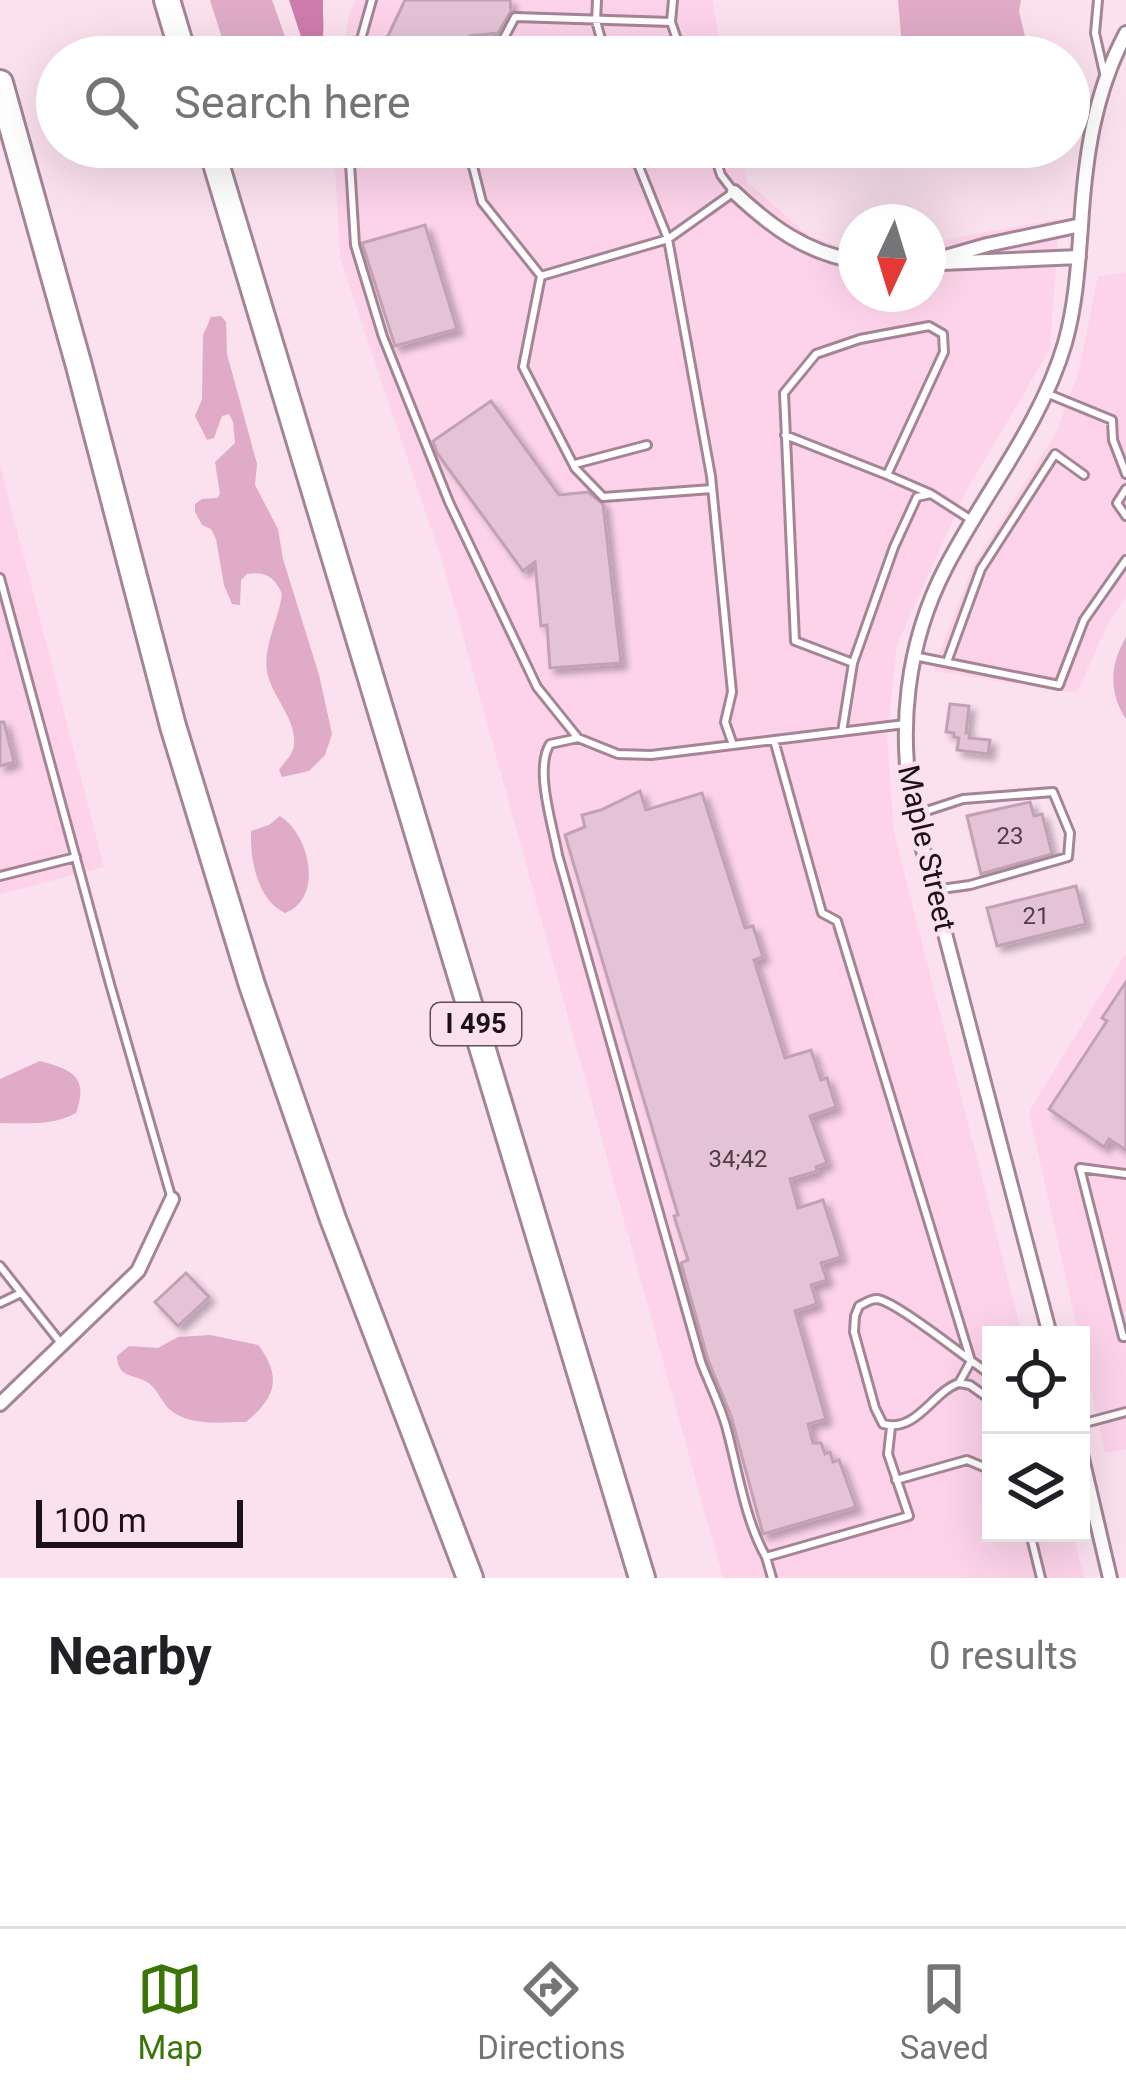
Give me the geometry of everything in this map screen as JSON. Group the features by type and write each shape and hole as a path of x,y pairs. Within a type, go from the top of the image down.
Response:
{"highway":[{"path":"167,0 178,36"},
{"path":"0,83 173,726 252,985 326,1201 470,1578"},
{"name":"I 495","path":"217,168 642,1578"}],"street":[{"name":"Maple Street","path":"1090,138 1105,78 1126,32"},
{"name":"Maple Street","path":"1048,1326 914,815 905,724 914,656 931,600 1031,423 1069,330 1086,168"},
{"path":"734,192 801,244 838,257"},
{"path":"946,257 1081,225"},
{"path":"946,261 1079,257"},
{"path":"0,1404 139,1271 172,1199"},
{"path":"1090,1494 1109,1578"}],"lane":[{"path":"362,36 373,0"},
{"path":"598,0 600,36"},
{"path":"673,0 671,22 676,36"},
{"path":"1098,0 1095,33 1105,78"},
{"path":"504,36 514,17 671,22"},
{"path":"350,168 355,245 383,337 449,502 537,688 578,739 618,754 651,755 905,724"},
{"path":"473,168 482,202 541,276 523,367 574,464 604,497 712,489"},
{"path":"639,168 668,239 712,489 732,692 725,722 733,745"},
{"path":"541,276 668,239 734,192 719,168"},
{"path":"853,663 794,641 784,393 816,354 860,338 929,326 943,334 944,352 886,475"},
{"path":"1046,393 1112,420 1113,440 1126,474"},
{"path":"784,435 931,494 973,521"},
{"path":"574,464 646,445"},
{"path":"946,662 981,569 1054,454 1084,475"},
{"path":"1126,489 1118,503 1126,516"},
{"path":"842,732 853,663 899,534 917,496 931,494"},
{"path":"914,656 1059,685 1084,620 1126,560"},
{"path":"0,578 172,1199"},
{"path":"578,739 550,744 544,753 559,855 701,1362 726,1426 772,1578"},
{"path":"774,740 822,913 837,921 971,1361 959,1383"},
{"path":"914,815 963,799 1053,791 1070,833 1068,856 970,885 934,890"},
{"path":"0,876 76,857"},
{"path":"1126,1174 1080,1168 1126,1336"},
{"path":"0,1266 62,1345"},
{"path":"0,1303 19,1294"},
{"path":"982,1369 883,1301 871,1300 855,1316 854,1332 883,1424 891,1427 908,1421 952,1384 970,1385 982,1394"},
{"path":"1090,1422 1126,1412"},
{"path":"766,1557 909,1516 888,1454 891,1427"},
{"path":"896,1480 967,1460 982,1466"},
{"path":"1032,1542 1041,1578"}],"shaded area":[{"path":"210,0 272,0 285,36 221,36"},
{"path":"289,0 323,0 323,36 301,36"},
{"path":"356,0 712,0 719,36 345,36"},
{"path":"898,0 1021,0 1025,36 901,36"},
{"path":"335,168 744,168 747,182 809,236 838,245 838,312 946,312 946,240 1059,219 1050,349 965,493 897,645 887,737 894,833 1020,1326 982,1326 982,1542 1075,1542 1084,1578 723,1578 444,567 340,258"},
{"path":"1126,273 1126,596 1107,625 1077,693 933,671 972,568 1057,431 1079,371 1098,276"},
{"path":"221,316 257,464 255,485 278,529 332,734 325,755 309,771 282,777 279,770 292,752 294,735 269,680 266,662 282,594 269,576 247,574 241,580 240,605 232,604 216,539 195,512 195,504 220,494 215,462 235,443 229,414 222,416 214,438 207,440 195,416 202,399 203,335 211,317"},
{"path":"0,465 104,867 0,894"},
{"path":"1126,637 1126,719 1113,678"},
{"path":"280,816 299,837 308,866 305,894 285,913 262,889 251,842 251,831"},
{"path":"1126,953 1126,1449 1105,1453 1090,1386 1090,1326 1077,1326 1029,1112"},
{"path":"40,1061 75,1076 80,1091 76,1113 48,1122 0,1123 0,1079"},
{"path":"210,1335 258,1345 271,1367 269,1396 246,1422 206,1422 177,1415 151,1385 124,1373 118,1364 117,1356 129,1346 158,1348 178,1337"}],"building":[{"path":"405,0 510,0 511,11 498,33 388,36"},
{"path":"425,225 457,329 395,346 362,243"},
{"path":"491,401 559,495 588,492 603,504 621,663 550,668 535,562 523,571 437,453 433,441"},
{"path":"950,704 969,706 966,733 969,738 990,740 988,754 957,750 959,738 946,732"},
{"path":"0,722 4,722 14,762 0,766"},
{"path":"640,791 646,810 702,793 745,928 753,926 763,957 754,960 785,1058 811,1050 836,1107 810,1116 827,1163 790,1179 798,1208 823,1200 841,1257 821,1263 827,1280 811,1285 817,1304 795,1311 826,1419 808,1424 813,1443 821,1443 833,1462 839,1460 856,1507 763,1534 731,1416 708,1360 681,1263 688,1260 674,1216 678,1215 565,835 585,827 582,815"},
{"path":"1030,802 1034,816 1042,814 1052,854 981,874 967,816"},
{"path":"1076,886 1086,924 997,946 987,908"},
{"path":"1126,982 1126,1150 1109,1139 1104,1147 1049,1109 1107,1021 1102,1018"},
{"path":"186,1273 209,1297 178,1326 155,1302"}]}
